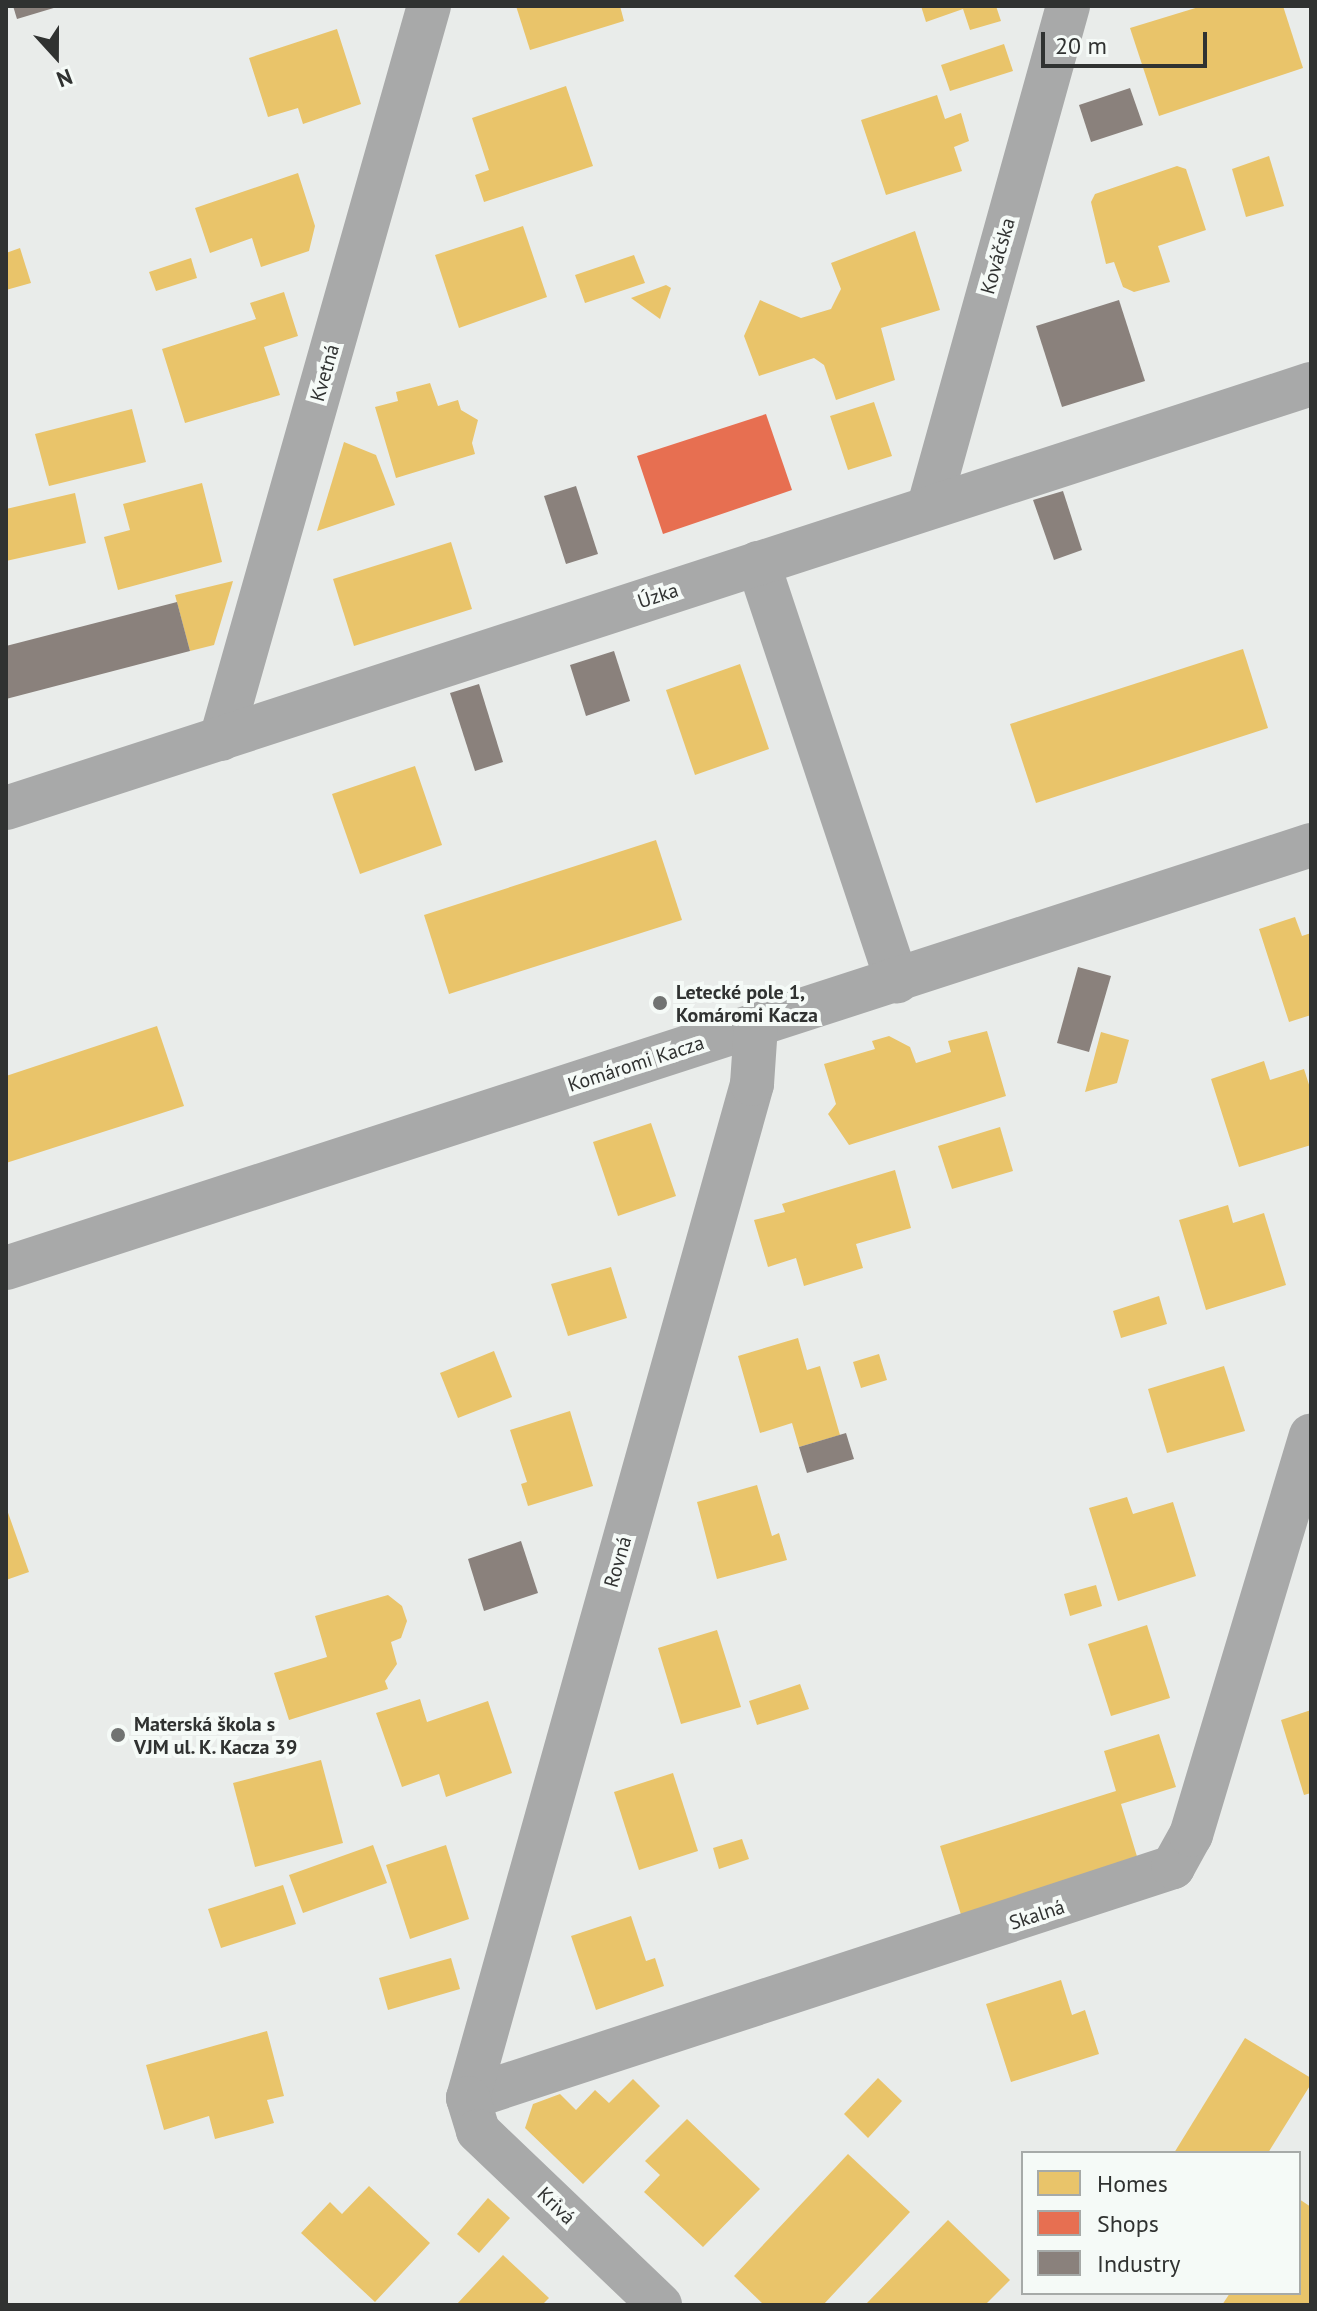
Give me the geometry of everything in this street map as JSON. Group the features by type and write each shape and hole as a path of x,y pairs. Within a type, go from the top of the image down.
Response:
{"street":[{"name":"Kvetná","path":"221,739 429,6"},
{"name":"Kováčska","path":"929,506 1068,6"},
{"name":"Úzka","path":"6,808 1311,384"},
{"path":"758,563 897,981"},
{"name":"Komáromi Kacza","path":"6,1268 1311,845"},
{"name":"Rovná","path":"468,2098 752,1084 756,1025"},
{"name":"Skalná","path":"468,2098 1173,1867 1191,1835 1311,1436"},
{"name":"Krivá","path":"468,2098 478,2131 660,2305"}],"building: Homes":[{"path":"516,6 620,6 624,21 530,50"},
{"path":"921,6 996,6 1001,21 970,30 963,9 926,22"},
{"path":"1202,6 1283,6 1303,68 1159,116 1130,28"},
{"path":"337,29 361,104 303,124 298,108 268,117 249,58"},
{"path":"1004,44 1013,71 950,91 941,65"},
{"path":"566,86 593,166 484,202 475,175 489,170 472,118"},
{"path":"937,95 945,119 961,113 969,141 954,147 962,171 886,195 861,120"},
{"path":"1269,156 1284,206 1246,217 1232,169"},
{"path":"1177,166 1186,169 1206,230 1158,246 1170,282 1134,292 1123,287 1114,262 1106,264 1091,202 1095,194"},
{"path":"298,173 315,226 309,251 261,267 252,238 210,253 195,208"},
{"path":"523,226 547,297 459,328 435,255"},
{"path":"915,231 940,310 881,328 895,380 836,400 824,365 814,358 759,376 744,336 760,300 801,318 831,309 841,289 831,263"},
{"path":"20,248 31,283 6,290 6,253"},
{"path":"634,255 645,283 585,303 575,275"},
{"path":"191,258 197,278 156,291 149,272"},
{"path":"666,285 671,288 660,319 631,298"},
{"path":"284,292 298,336 264,347 280,395 185,423 162,349 256,319 250,303"},
{"path":"430,383 438,406 458,400 461,410 478,420 472,443 475,454 396,478 375,407 398,401 396,392"},
{"path":"874,402 892,456 848,470 830,416"},
{"path":"132,409 146,462 49,486 35,434"},
{"path":"344,442 376,455 395,505 317,531"},
{"path":"202,483 222,562 118,590 104,537 130,530 123,504"},
{"path":"75,493 86,543 6,561 6,509"},
{"path":"451,542 472,609 354,646 333,579"},
{"path":"233,581 214,645 190,651 175,595"},
{"path":"1243,649 1268,728 1036,803 1010,724"},
{"path":"740,664 769,749 695,775 666,690"},
{"path":"415,766 442,845 360,874 332,794"},
{"path":"656,840 682,920 449,994 424,915"},
{"path":"1295,917 1302,936 1311,933 1311,1015 1289,1022 1259,929"},
{"path":"157,1026 184,1106 6,1163 6,1076"},
{"path":"987,1031 1006,1096 849,1145 828,1114 836,1104 824,1064 875,1049 872,1041 889,1036 910,1047 916,1063 951,1052 948,1041"},
{"path":"1101,1032 1129,1040 1117,1083 1085,1092"},
{"path":"1264,1061 1270,1080 1304,1069 1311,1091 1311,1145 1239,1167 1211,1079"},
{"path":"651,1123 676,1196 618,1216 593,1142"},
{"path":"1000,1127 1013,1171 952,1189 938,1146"},
{"path":"895,1170 911,1228 856,1244 863,1268 804,1286 796,1258 768,1267 754,1220 785,1212 782,1204"},
{"path":"1228,1205 1233,1223 1264,1213 1286,1285 1206,1310 1179,1220"},
{"path":"611,1267 627,1318 568,1336 551,1284"},
{"path":"1159,1296 1167,1324 1121,1338 1113,1311"},
{"path":"798,1338 807,1370 820,1366 840,1435 799,1447 792,1423 760,1433 738,1356"},
{"path":"494,1351 512,1397 458,1418 440,1373"},
{"path":"879,1354 887,1380 861,1388 853,1362"},
{"path":"1224,1366 1245,1431 1167,1453 1148,1389"},
{"path":"570,1411 593,1486 528,1506 521,1484 527,1482 510,1430"},
{"path":"757,1485 772,1536 779,1533 787,1560 717,1579 697,1502"},
{"path":"1127,1497 1133,1514 1173,1502 1196,1576 1118,1601 1089,1508"},
{"path":"6,1507 29,1572 6,1580"},
{"path":"1096,1585 1102,1606 1070,1616 1064,1594"},
{"path":"388,1595 402,1606 407,1621 401,1638 391,1642 397,1664 385,1681 388,1689 289,1720 274,1673 327,1657 315,1616"},
{"path":"1147,1625 1170,1698 1111,1716 1088,1644"},
{"path":"717,1630 741,1707 681,1724 658,1648"},
{"path":"800,1684 809,1709 757,1725 749,1701"},
{"path":"420,1699 427,1722 488,1701 512,1773 446,1797 439,1774 402,1787 376,1713"},
{"path":"1311,1710 1311,1793 1304,1795 1281,1720"},
{"path":"1159,1734 1176,1787 1121,1804 1139,1863 962,1918 940,1846 1116,1791 1104,1751"},
{"path":"321,1760 343,1843 255,1867 233,1783"},
{"path":"673,1773 698,1851 639,1870 614,1792"},
{"path":"742,1839 749,1859 719,1869 713,1848"},
{"path":"373,1845 387,1883 303,1913 289,1875"},
{"path":"446,1845 469,1919 410,1939 386,1865"},
{"path":"283,1885 296,1924 221,1948 208,1909"},
{"path":"631,1916 646,1961 655,1958 664,1986 596,2010 571,1936"},
{"path":"451,1958 460,1989 388,2010 379,1978"},
{"path":"1061,1980 1072,2015 1085,2010 1099,2054 1011,2082 986,2004"},
{"path":"267,2031 284,2096 267,2100 274,2123 215,2139 209,2116 164,2130 146,2065"},
{"path":"1245,2038 1311,2078 1311,2084 1269,2151 1175,2151"},
{"path":"878,2078 902,2101 868,2138 844,2114"},
{"path":"633,2079 660,2106 583,2184 525,2128 533,2104 560,2094 576,2110 595,2090 609,2103"},
{"path":"687,2119 760,2189 703,2247 644,2192 660,2175 645,2161"},
{"path":"848,2154 910,2212 823,2305 764,2305 734,2276"},
{"path":"369,2186 430,2243 375,2302 301,2233 330,2202 342,2214"},
{"path":"488,2198 510,2218 479,2253 457,2234"},
{"path":"1301,2200 1311,2207 1311,2305 1222,2305 1229,2295 1301,2295"},
{"path":"948,2220 1010,2280 985,2305 865,2305"},
{"path":"503,2255 549,2298 542,2305 456,2305"}],"building: Shops":[{"path":"766,414 792,490 663,534 637,456"}],"building: Industry":[{"path":"13,6 56,6 57,7 17,19"},
{"path":"1130,88 1143,125 1091,142 1079,105"},
{"path":"1119,300 1145,381 1062,407 1036,326"},
{"path":"576,486 598,554 566,564 544,496"},
{"path":"1063,491 1082,550 1054,560 1033,500"},
{"path":"177,602 190,651 6,699 6,646"},
{"path":"614,651 630,701 586,716 570,665"},
{"path":"479,684 503,762 475,771 450,693"},
{"path":"1078,967 1111,976 1089,1052 1057,1043"},
{"path":"846,1433 854,1459 807,1473 799,1447"},
{"path":"521,1541 538,1593 484,1611 468,1559"}],"place":[{"name":"Letecké pole 1, Komáromi Kacza","path":"660,1003"},
{"name":"Materská škola s VJM ul. K. Kacza 39","path":"118,1735"}]}
